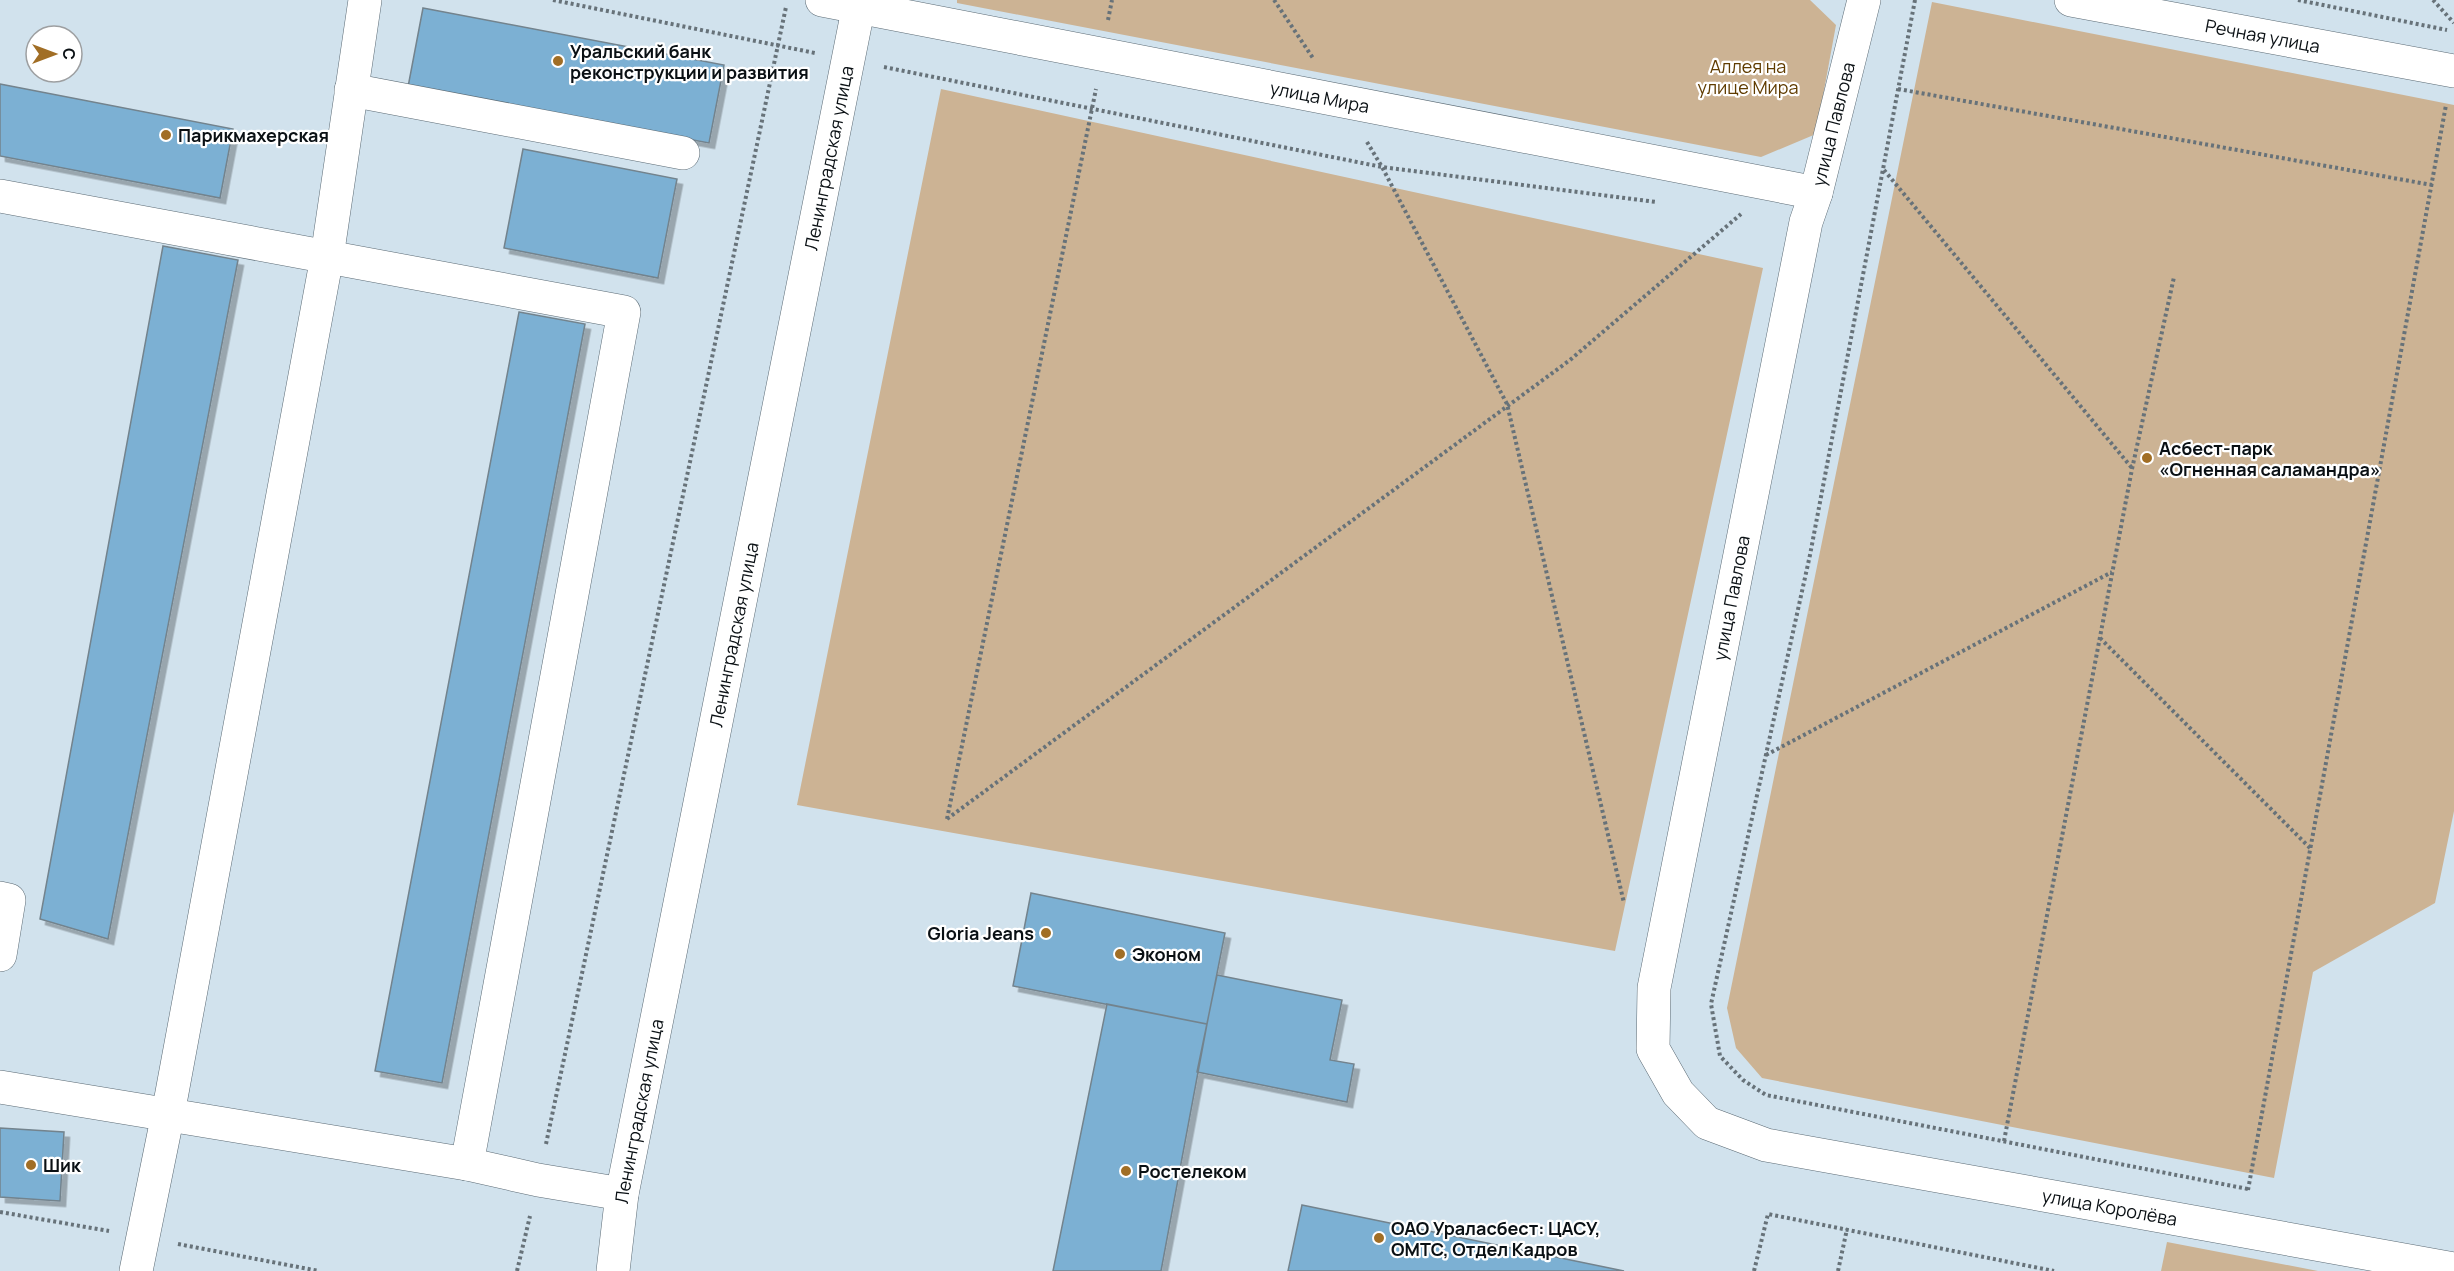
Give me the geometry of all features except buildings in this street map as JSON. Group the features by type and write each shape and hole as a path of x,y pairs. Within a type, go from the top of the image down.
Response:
{"street":[{"path":"136,1271 168,1114 327,257 365,0"},
{"name":"улица Мира","path":"822,0 859,4 1102,55 1816,193"},
{"name":"улица Павлова","path":"1766,1145 1707,1123 1678,1093 1653,1049 1654,988 1806,222 1816,193 1864,0"},
{"name":"Речная улица","path":"2071,0 2453,71"},
{"name":"Ленинградская улица","path":"613,1271 622,1194 859,4"},
{"path":"351,90 683,153"},
{"path":"0,196 624,312 467,1164"},
{"path":"0,898 9,900 0,955"},
{"path":"0,1087 467,1164 538,1180 622,1194"},
{"name":"улица Королёва","path":"1766,1145 2434,1268"}],"path":[{"path":"553,0 1382,167 1662,202"},
{"path":"517,1271 787,0"},
{"path":"1112,0 1093,109 947,819 1507,404 1570,360 1743,212 1731,211"},
{"path":"1274,0 1382,167 1507,404 1624,903"},
{"path":"1915,0 1810,555 1711,1004 1720,1056 1743,1080 1766,1095 2248,1189"},
{"path":"2298,0 2454,32"},
{"path":"2433,0 2454,23"},
{"path":"2240,1232 2453,71"},
{"path":"1898,89 2432,184"},
{"path":"1883,170 2132,469"},
{"path":"2004,1142 2132,469 2174,277"},
{"path":"1766,755 2112,572"},
{"path":"2100,638 2310,848"},
{"path":"1754,1271 1768,1214 2054,1271"},
{"path":"1838,1271 1847,1228"}],"green space":[{"name":"Аллея на улице Мира","path":"957,0 1810,0 1836,25 1816,134 1761,157 957,3"},
{"name":"Асбест-парк «Огненная саламандра»","path":"1932,2 2454,105 2454,811 2435,903 2313,972 2274,1178 1762,1078 1736,1048 1727,1008"},
{"path":"941,89 1763,268 1615,951 797,805"},
{"path":"2167,1242 2318,1271 2161,1271"}],"place":[{"name":"Уральский банк реконструкции и развития","path":"558,61"},
{"name":"Парикмахерская","path":"166,135"},
{"name":"Асбест-парк «Огненная саламандра»","path":"2147,458"},
{"name":"Gloria Jeans","path":"1046,933"},
{"name":"Эконом","path":"1120,954"},
{"name":"Шик","path":"31,1165"},
{"name":"Ростелеком","path":"1126,1171"},
{"name":"ОАО Ураласбест: ЦАСУ, ОМТС, Отдел Кадров","path":"1379,1238"}]}
